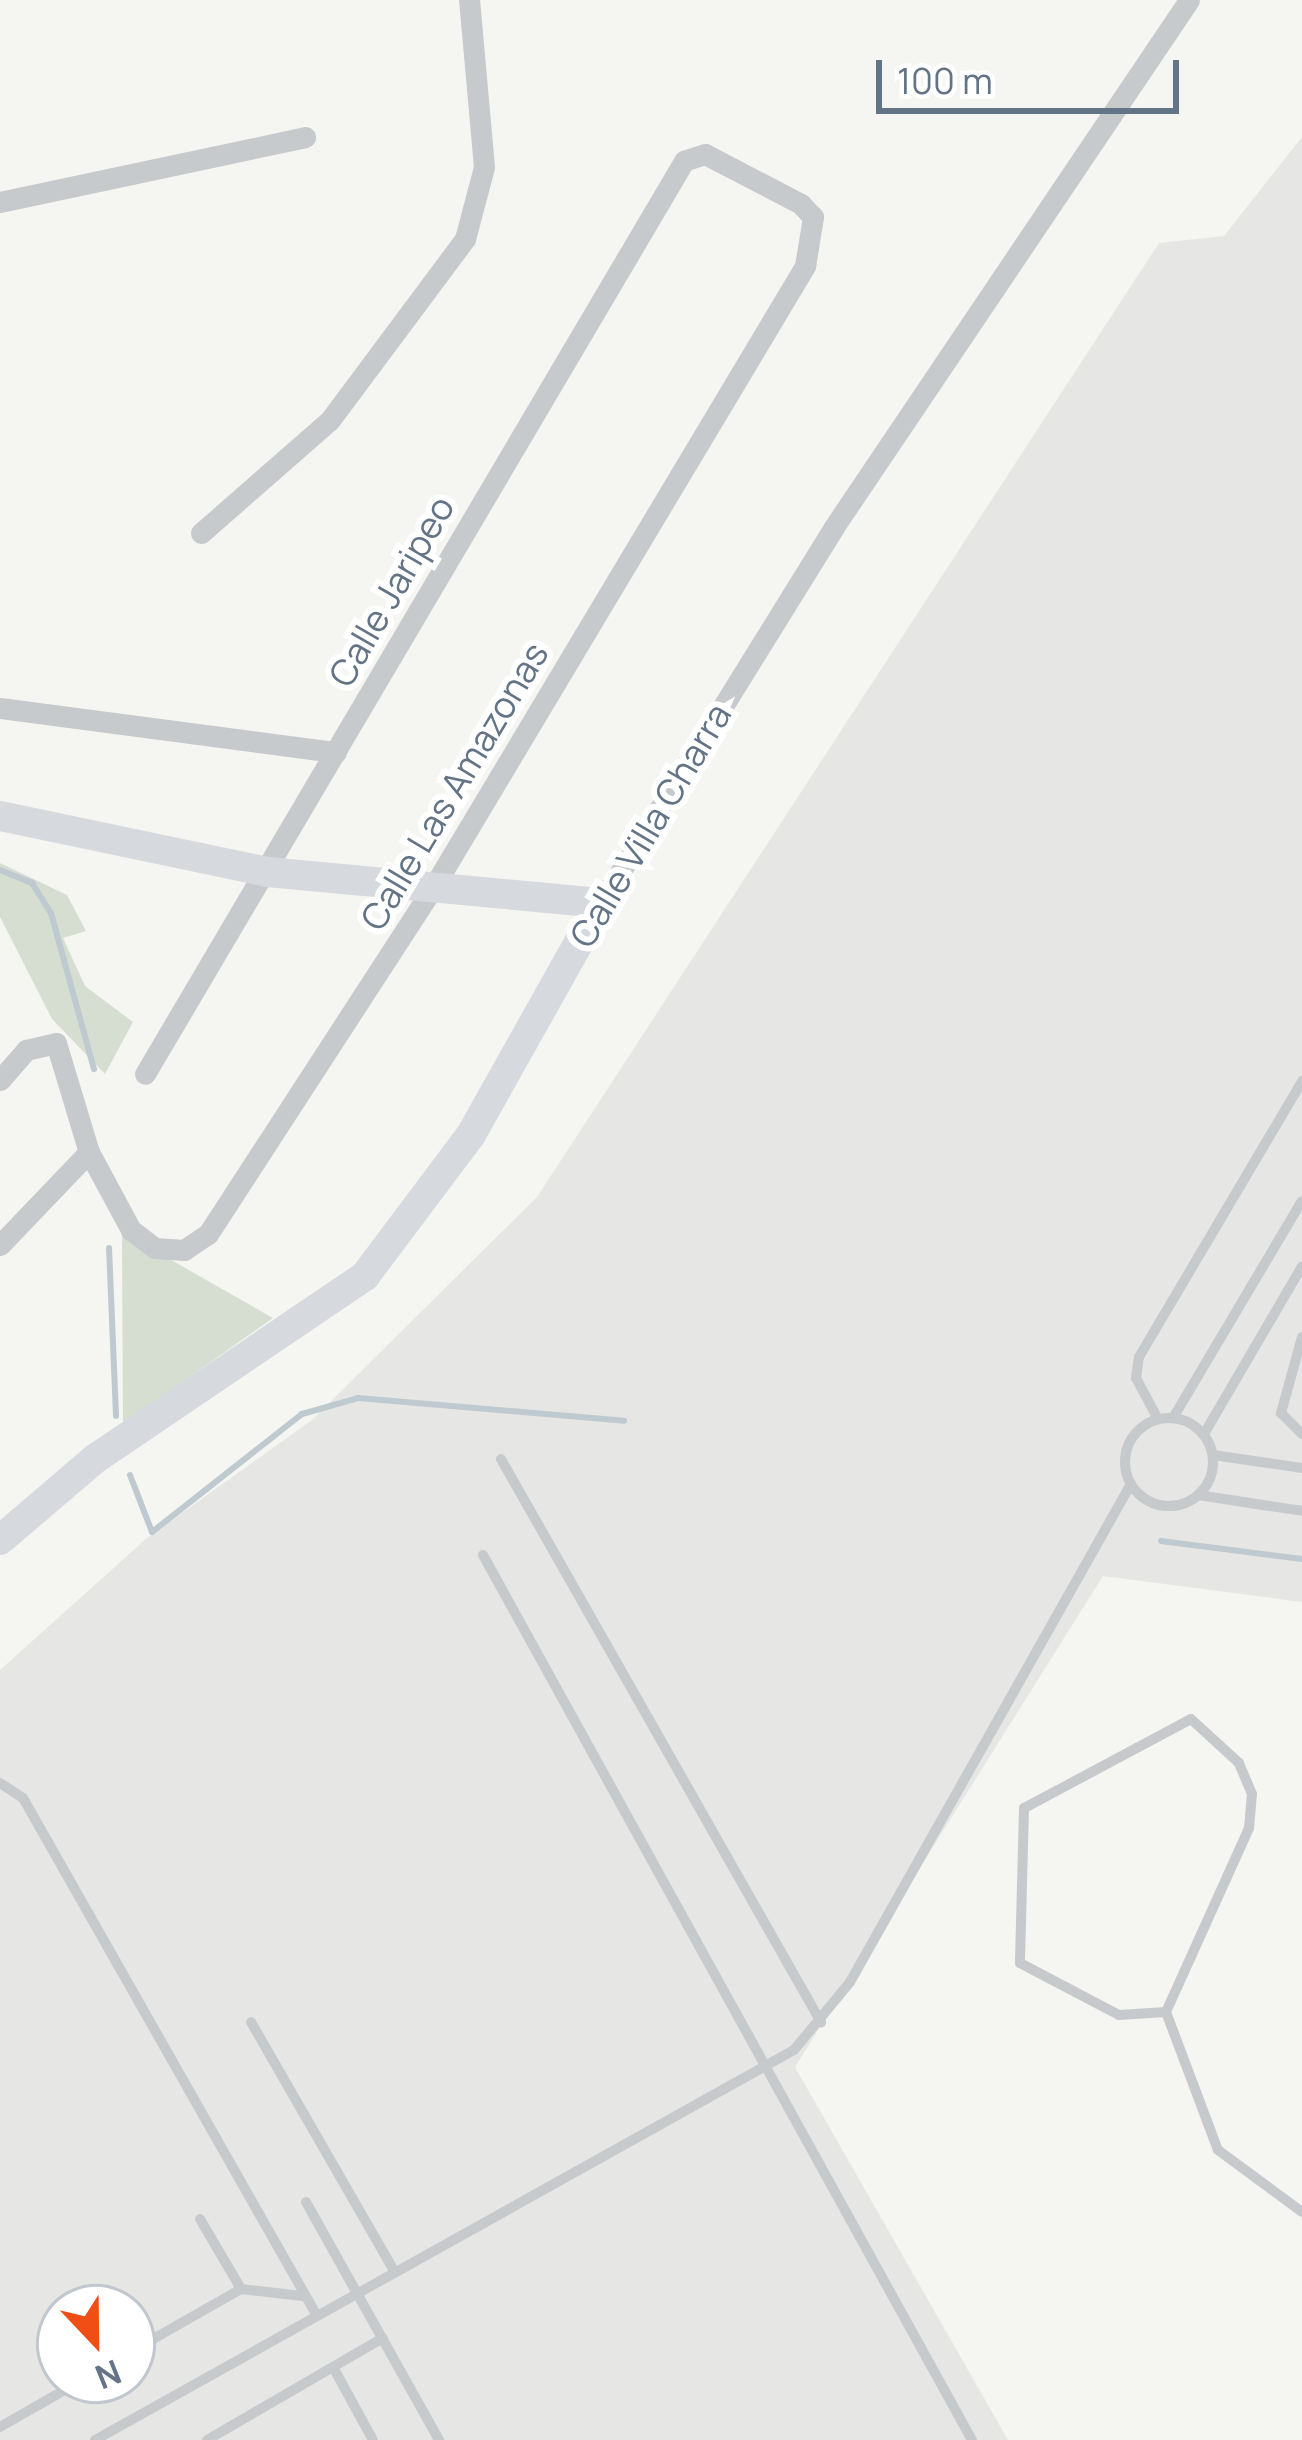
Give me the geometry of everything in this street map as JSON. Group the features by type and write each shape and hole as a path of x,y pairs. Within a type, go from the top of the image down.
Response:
{"street":[{"path":"201,533 330,420 465,239 484,167 469,0"},
{"name":"Calle Villa Charra","path":"0,1540 96,1458 380,1260 470,1136 601,903 846,508 1189,0"},
{"path":"0,202 305,137"},
{"name":"Calle Jaripeo","path":"145,1074 267,872 644,218 684,161 705,154"},
{"name":"Calle Las Amazonas","path":"0,1080 26,1050 56,1042 89,1152 131,1229 155,1248 184,1250 208,1234 434,886 806,266 813,217 705,154"},
{"path":"0,707 336,752"},
{"path":"0,816 267,872 601,903"},
{"path":"0,1245 89,1152"}],"lane":[{"path":"1158,1419 1136,1378 1139,1357 1302,1081"},
{"path":"1173,1418 1302,1201"},
{"path":"1204,1434 1302,1266"},
{"path":"1302,1337 1281,1413 1302,1434"},
{"path":"95,2440 768,2066 820,2022 1131,1484 1127,1449 1158,1419 1173,1418 1204,1434 1213,1455 1198,1495"},
{"path":"1213,1455 1302,1468"},
{"path":"502,1459 695,1817 820,2022"},
{"path":"1131,1484 1167,1505 1198,1495 1302,1511"},
{"path":"483,1556 972,2440"},
{"path":"1166,2012 1119,2015 1020,1964 1024,1808 1191,1719 1239,1763 1252,1794 1249,1828 1166,2012 1218,2150 1302,2212"},
{"path":"0,1783 23,1798 316,2314"},
{"path":"251,2022 394,2271"},
{"path":"306,2202 439,2440"},
{"path":"200,2219 242,2289"},
{"path":"156,2337 242,2289 267,2283 306,2297"},
{"path":"207,2440 383,2338"},
{"path":"332,2366 373,2440"},
{"path":"0,2427 40,2404"}],"shaded area":[{"path":"1302,137 1302,1602 1103,1576 795,2067 1008,2440 0,2440 0,1670 147,1538 312,1420 537,1197 1159,243 1224,236"},
{"path":"0,863 67,895 86,931 63,938 85,986 133,1022 105,1074 52,1019 0,917"},
{"path":"122,1232 273,1318 123,1424"}],"waterway":[{"path":"0,870 32,883 51,913 94,1069"},
{"path":"109,1248 116,1416"},
{"path":"130,1475 152,1532 302,1414 358,1398 624,1421"},
{"path":"1161,1541 1302,1559"}]}
